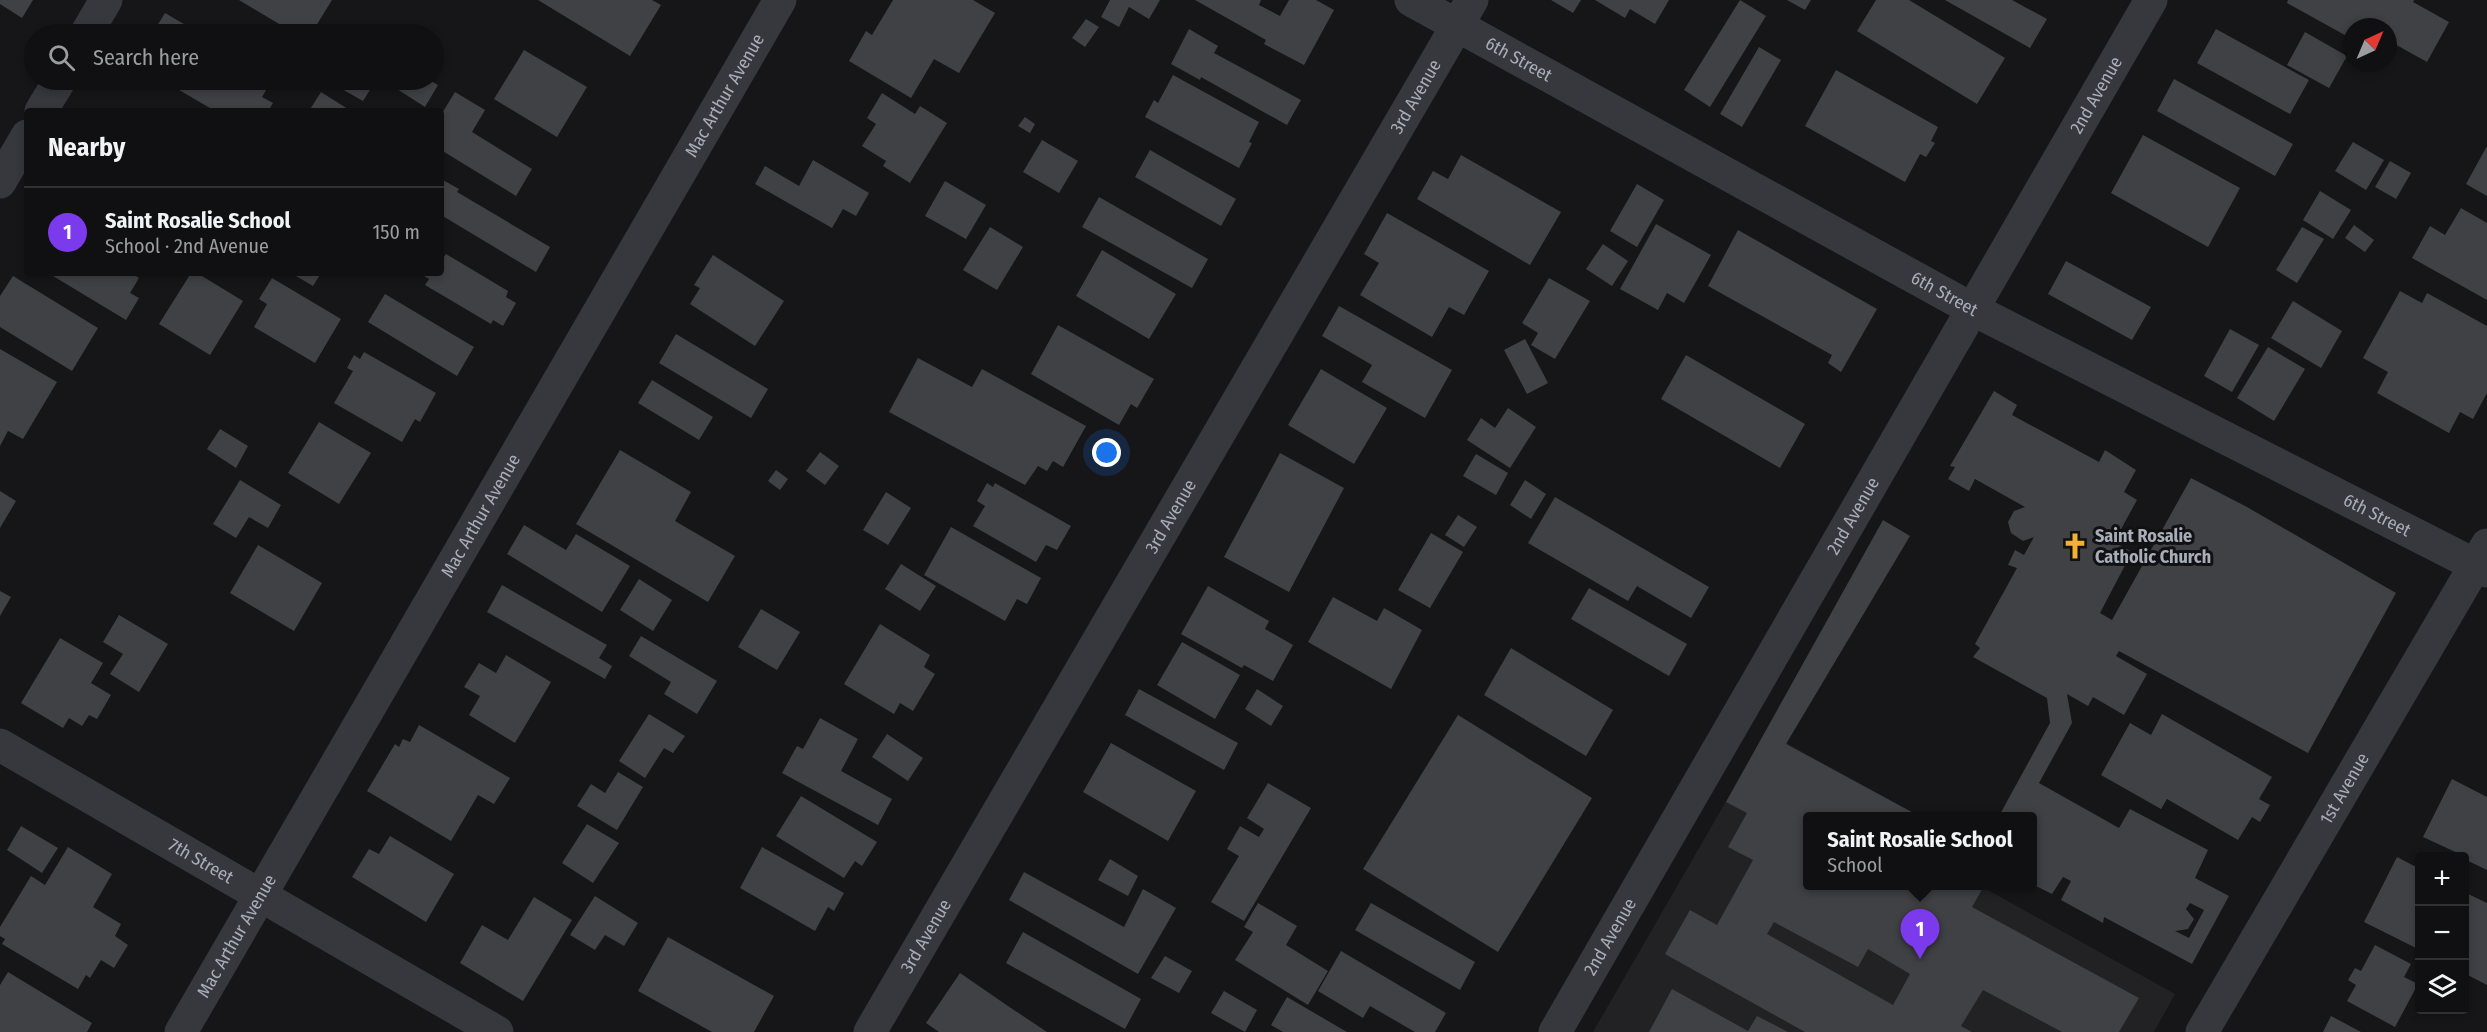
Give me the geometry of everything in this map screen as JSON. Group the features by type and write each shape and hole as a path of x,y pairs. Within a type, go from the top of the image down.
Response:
{"street":[{"path":"92,24 106,0"},
{"name":"Mac Arthur Avenue","path":"181,1032 780,0"},
{"name":"6th Street","path":"1411,0 1464,13 1972,309 2483,560"},
{"name":"2nd Avenue","path":"1555,1032 2151,0"},
{"name":"3rd Avenue","path":"870,1032 1464,13"},
{"path":"43,108 54,90"},
{"path":"0,182 24,140"},
{"name":"1st Avenue","path":"2202,1032 2483,560"},
{"name":"7th Street","path":"0,745 497,1032"}],"shaded area":[{"path":"1766,732 1912,812 1803,812 1803,890 1988,890 2175,994 2154,1032 1593,1032"}],"building":[{"path":"0,0 33,0 22,18 0,4"},
{"path":"239,0 332,0 317,24 279,24"},
{"path":"538,0 652,0 661,5 630,56"},
{"path":"893,0 973,0 995,13 959,73 934,59 911,98 849,61 866,31 872,35"},
{"path":"1110,0 1160,0 1149,19 1129,7 1119,27 1101,17"},
{"path":"1195,0 1261,0 1259,5 1280,16 1289,0 1316,0 1334,10 1304,65 1264,44 1266,40"},
{"path":"1551,0 1581,0 1573,13"},
{"path":"1595,0 1669,0 1655,24 1630,9 1625,18"},
{"path":"1740,0 1766,16 1710,107 1684,90"},
{"path":"1787,0 1811,0 1805,10"},
{"path":"1876,0 1909,0 2005,58 1977,104 1857,31"},
{"path":"1945,0 2012,0 2047,19 2030,48"},
{"path":"2288,0 2414,0 2413,2 2449,22 2427,62 2397,45 2397,18 2343,18 2343,34 2287,3"},
{"path":"165,13 184,24 158,24"},
{"path":"1086,19 1099,27 1085,47 1072,38"},
{"path":"1189,29 1218,46 1214,53 1301,100 1287,125 1201,77 1200,80 1171,64"},
{"path":"2216,29 2309,80 2290,114 2197,63"},
{"path":"2305,32 2343,54 2343,63 2329,88 2287,65"},
{"path":"1759,47 1781,60 1742,127 1720,114"},
{"path":"524,50 587,87 557,137 494,99"},
{"path":"1836,70 1938,127 1931,141 1935,143 1926,157 1920,154 1905,182 1805,126"},
{"path":"1173,75 1259,122 1249,142 1252,143 1239,168 1145,117 1154,100 1158,103"},
{"path":"2174,79 2293,144 2275,176 2157,111"},
{"path":"179,90 266,90 262,97 273,103 270,108 210,108"},
{"path":"344,90 370,90 363,101"},
{"path":"399,90 435,90 425,107"},
{"path":"321,92 346,108 311,108"},
{"path":"455,92 485,110 472,132 532,169 516,196 444,152 444,110"},
{"path":"882,93 915,114 920,106 947,123 910,183 883,166 886,161 862,146 876,124 867,118"},
{"path":"1025,117 1035,124 1030,133 1018,126"},
{"path":"2143,135 2240,188 2208,247 2111,193"},
{"path":"1042,140 1078,161 1059,193 1023,172"},
{"path":"2353,142 2384,160 2366,190 2335,171"},
{"path":"2487,146 2487,196 2466,184"},
{"path":"1150,150 1236,199 1221,226 1135,177"},
{"path":"1461,155 1561,212 1530,265 1417,199 1433,171 1448,179"},
{"path":"813,160 869,193 856,216 843,209 832,228 755,184 765,166 799,186"},
{"path":"2390,161 2411,173 2396,199 2375,187"},
{"path":"444,181 459,189 457,192 550,247 536,272 444,217"},
{"path":"945,181 986,205 966,239 925,216"},
{"path":"1637,184 1664,200 1637,247 1610,231"},
{"path":"2320,191 2351,210 2333,239 2303,220"},
{"path":"1099,197 1208,259 1192,288 1082,227"},
{"path":"2461,208 2487,223 2487,300 2412,258 2430,226 2445,235"},
{"path":"1387,213 1489,271 1464,315 1449,307 1432,337 1360,295 1379,263 1364,254"},
{"path":"1656,224 1711,255 1684,303 1667,293 1658,310 1620,289"},
{"path":"2354,225 2374,240 2365,252 2345,238"},
{"path":"990,227 1023,247 997,290 963,270"},
{"path":"2302,227 2324,239 2297,283 2276,270"},
{"path":"1738,230 1877,309 1841,372 1828,363 1832,355 1708,286"},
{"path":"1603,244 1628,261 1612,286 1586,269"},
{"path":"1102,250 1176,294 1149,339 1076,296"},
{"path":"446,254 508,291 506,297 516,303 503,326 493,320 491,324 425,285 429,279 424,276 444,276"},
{"path":"713,255 784,301 755,346 690,304 700,288 694,285"},
{"path":"2066,261 2151,307 2132,340 2048,294"},
{"path":"13,276 98,328 72,371 0,327 0,296"},
{"path":"53,276 136,276 139,278 130,293 139,298 126,320"},
{"path":"189,276 202,276 243,301 210,355 159,324"},
{"path":"296,276 319,276 313,286"},
{"path":"272,278 341,319 315,363 254,327 267,304 259,299"},
{"path":"1549,278 1590,301 1555,359 1531,345 1538,333 1522,323"},
{"path":"2400,291 2422,303 2427,293 2487,326 2487,393 2473,419 2460,412 2449,433 2377,393 2388,372 2363,358"},
{"path":"385,294 474,347 457,376 368,322"},
{"path":"2293,301 2342,331 2321,368 2271,338"},
{"path":"1339,306 1452,370 1425,418 1362,382 1372,365 1322,336"},
{"path":"1058,325 1154,379 1137,408 1131,404 1119,425 1031,374"},
{"path":"2230,329 2259,345 2232,392 2204,376"},
{"path":"676,334 768,389 751,418 659,363"},
{"path":"1525,339 1548,383 1527,394 1504,350"},
{"path":"2268,347 2305,369 2274,421 2237,398"},
{"path":"0,349 57,382 23,439 8,431 0,446"},
{"path":"364,352 436,393 420,422 415,419 402,442 334,403 353,371 347,368 354,355 360,359"},
{"path":"1686,355 1805,424 1780,468 1661,399"},
{"path":"918,358 972,387 982,369 1086,426 1063,467 1053,461 1047,471 1038,466 1025,485 889,412"},
{"path":"1321,369 1387,408 1354,464 1288,425"},
{"path":"652,380 713,417 699,440 638,403"},
{"path":"1994,391 2017,405 2012,415 2099,462 2105,450 2136,470 2124,492 2137,500 2114,542 2132,552 2100,613 2112,620 2191,478 2247,507 2396,593 2308,753 2119,651 2116,656 2147,674 2124,715 2093,697 2088,706 2067,694 2072,723 2039,783 2119,828 2130,809 2208,850 2195,878 2229,896 2192,964 2104,917 2103,923 2061,900 2071,881 2063,877 2052,894 2037,886 2037,812 2001,812 2050,723 2047,698 1973,657 1980,648 1975,644 2017,568 2008,565 2015,550 2024,555 2034,537 2023,541 2011,533 2008,522 2014,511 2025,507 1975,479 1969,491 1948,479 1955,467 1950,466","holes":["2190,903 2204,910 2189,938 2175,931 2188,929 2194,919 2186,909"]},
{"path":"1508,408 1536,427 1510,468 1467,440 1481,418 1495,428"},
{"path":"319,422 371,453 339,504 288,473"},
{"path":"220,429 248,446 236,468 207,449"},
{"path":"620,450 691,492 675,521 735,556 708,602 576,524"},
{"path":"820,452 839,466 825,485 806,471"},
{"path":"1280,453 1344,488 1289,592 1224,557"},
{"path":"1476,454 1508,473 1496,495 1463,476"},
{"path":"776,470 788,479 780,490 768,481"},
{"path":"240,480 281,505 268,528 249,517 236,538 213,524"},
{"path":"1525,480 1546,494 1531,519 1510,505"},
{"path":"987,483 993,487 995,483 1071,526 1057,550 1046,545 1036,562 973,526 985,506 977,501"},
{"path":"0,491 16,501 0,528"},
{"path":"886,492 911,508 888,545 863,530"},
{"path":"1555,497 1709,587 1691,618 1637,586 1628,601 1528,543"},
{"path":"1458,515 1477,527 1464,547 1445,535"},
{"path":"1883,520 1910,536 1786,744 1912,812 1803,812 1803,890 1982,890 1972,907 2139,998 2119,1032 2062,1032 1983,990 1961,1026 1972,1032 1805,1032 1665,954 1690,910 1717,925 1753,860 1728,847 1747,813 1726,802","holes":["1774,922 1858,967 1868,949 1910,974 1893,1005 1767,934"]},
{"path":"524,525 566,550 576,534 630,566 602,612 507,554"},
{"path":"951,527 1041,578 1027,604 1017,599 1005,621 924,575"},
{"path":"1431,533 1463,552 1430,608 1398,590"},
{"path":"258,545 322,583 294,631 230,593"},
{"path":"901,564 936,586 920,611 885,589"},
{"path":"639,579 672,600 653,631 620,610"},
{"path":"502,585 607,645 599,658 612,666 605,679 487,612"},
{"path":"1208,586 1269,621 1265,629 1293,645 1273,681 1244,665 1242,668 1181,634"},
{"path":"1589,588 1687,644 1669,676 1571,619"},
{"path":"0,591 11,597 0,616"},
{"path":"1333,597 1377,621 1384,608 1422,630 1391,689 1308,642"},
{"path":"761,609 800,632 777,670 738,647"},
{"path":"119,615 168,644 139,692 110,674 123,654 103,642"},
{"path":"880,624 930,655 924,667 935,674 913,711 900,703 894,714 844,684"},
{"path":"641,636 717,681 697,714 664,694 671,682 629,656"},
{"path":"60,638 103,663 91,683 111,695 97,719 89,715 82,726 69,718 63,728 21,703"},
{"path":"1182,642 1240,675 1215,719 1157,685"},
{"path":"1511,648 1613,710 1586,756 1484,695"},
{"path":"506,655 551,682 515,743 469,715 480,696 464,687 479,663 496,673"},
{"path":"1139,689 1238,743 1224,770 1125,715"},
{"path":"1257,689 1283,706 1271,726 1245,709"},
{"path":"649,714 685,736 673,753 664,748 645,778 619,761"},
{"path":"2162,714 2272,777 2259,799 2270,805 2260,822 2252,817 2238,840 2167,799 2161,809 2101,775 2130,723 2151,735"},
{"path":"1458,715 1592,798 1498,952 1363,869"},
{"path":"820,718 858,739 841,771 892,799 878,825 782,773 797,746 803,749"},
{"path":"419,725 510,778 494,804 478,795 451,841 367,791 395,744 399,747 403,739 410,742"},
{"path":"887,734 923,758 908,781 872,757"},
{"path":"1111,743 1196,791 1168,841 1083,792"},
{"path":"618,772 643,787 617,830 577,806 591,784 605,793"},
{"path":"2452,779 2487,797 2487,870 2469,861 2469,852 2455,852 2423,837"},
{"path":"1268,783 1311,808 1244,921 1211,902 1239,856 1227,849 1240,826 1259,837 1264,829 1247,818"},
{"path":"801,796 877,842 862,866 855,861 844,878 776,836"},
{"path":"587,824 619,843 593,883 562,863"},
{"path":"21,826 58,848 42,873 7,850"},
{"path":"390,836 454,874 426,922 352,877 369,849 379,854"},
{"path":"68,847 112,874 93,907 121,924 115,936 128,945 114,968 101,960 90,978 86,975 78,989 2,944 5,939 0,936 0,927 31,876 45,885"},
{"path":"762,847 844,893 834,911 828,907 815,931 740,888"},
{"path":"2397,857 2415,866 2415,948 2364,922"},
{"path":"1110,859 1138,876 1128,896 1098,880"},
{"path":"1024,872 1124,927 1143,889 1176,908 1138,974 1009,900"},
{"path":"2469,894 2487,903 2487,985 2469,976"},
{"path":"595,896 638,923 624,946 605,935 595,950 570,935"},
{"path":"534,897 572,920 523,1001 460,963 482,925 508,940"},
{"path":"1258,903 1297,926 1286,945 1328,971 1308,1005 1235,960 1253,932 1244,927"},
{"path":"1371,903 1475,962 1460,990 1355,930"},
{"path":"1023,932 1141,999 1125,1029 1006,963"},
{"path":"668,937 774,996 754,1032 712,1032 638,991"},
{"path":"2375,945 2411,964 2404,977 2415,982 2415,990 2395,1027 2347,1001 2356,985 2348,980 2355,968 2361,971"},
{"path":"1341,951 1446,1013 1435,1032 1415,1032 1370,1006 1363,1018 1318,991"},
{"path":"1165,956 1192,971 1179,993 1151,978"},
{"path":"8,972 92,1023 87,1032 0,1032 0,985"},
{"path":"960,973 1047,1032 939,1032 926,1023"},
{"path":"1672,989 1748,1031 1757,1016 1788,1032 1649,1032"},
{"path":"1224,991 1257,1010 1245,1032 1211,1013"},
{"path":"1287,997 1347,1032 1283,1032 1271,1025"},
{"path":"2331,1016 2361,1032 2323,1032"}],"place":[{"name":"Saint Rosalie Catholic Church","path":"2075,546"},
{"name":"Saint Rosalie School","path":"1920,959"}]}
